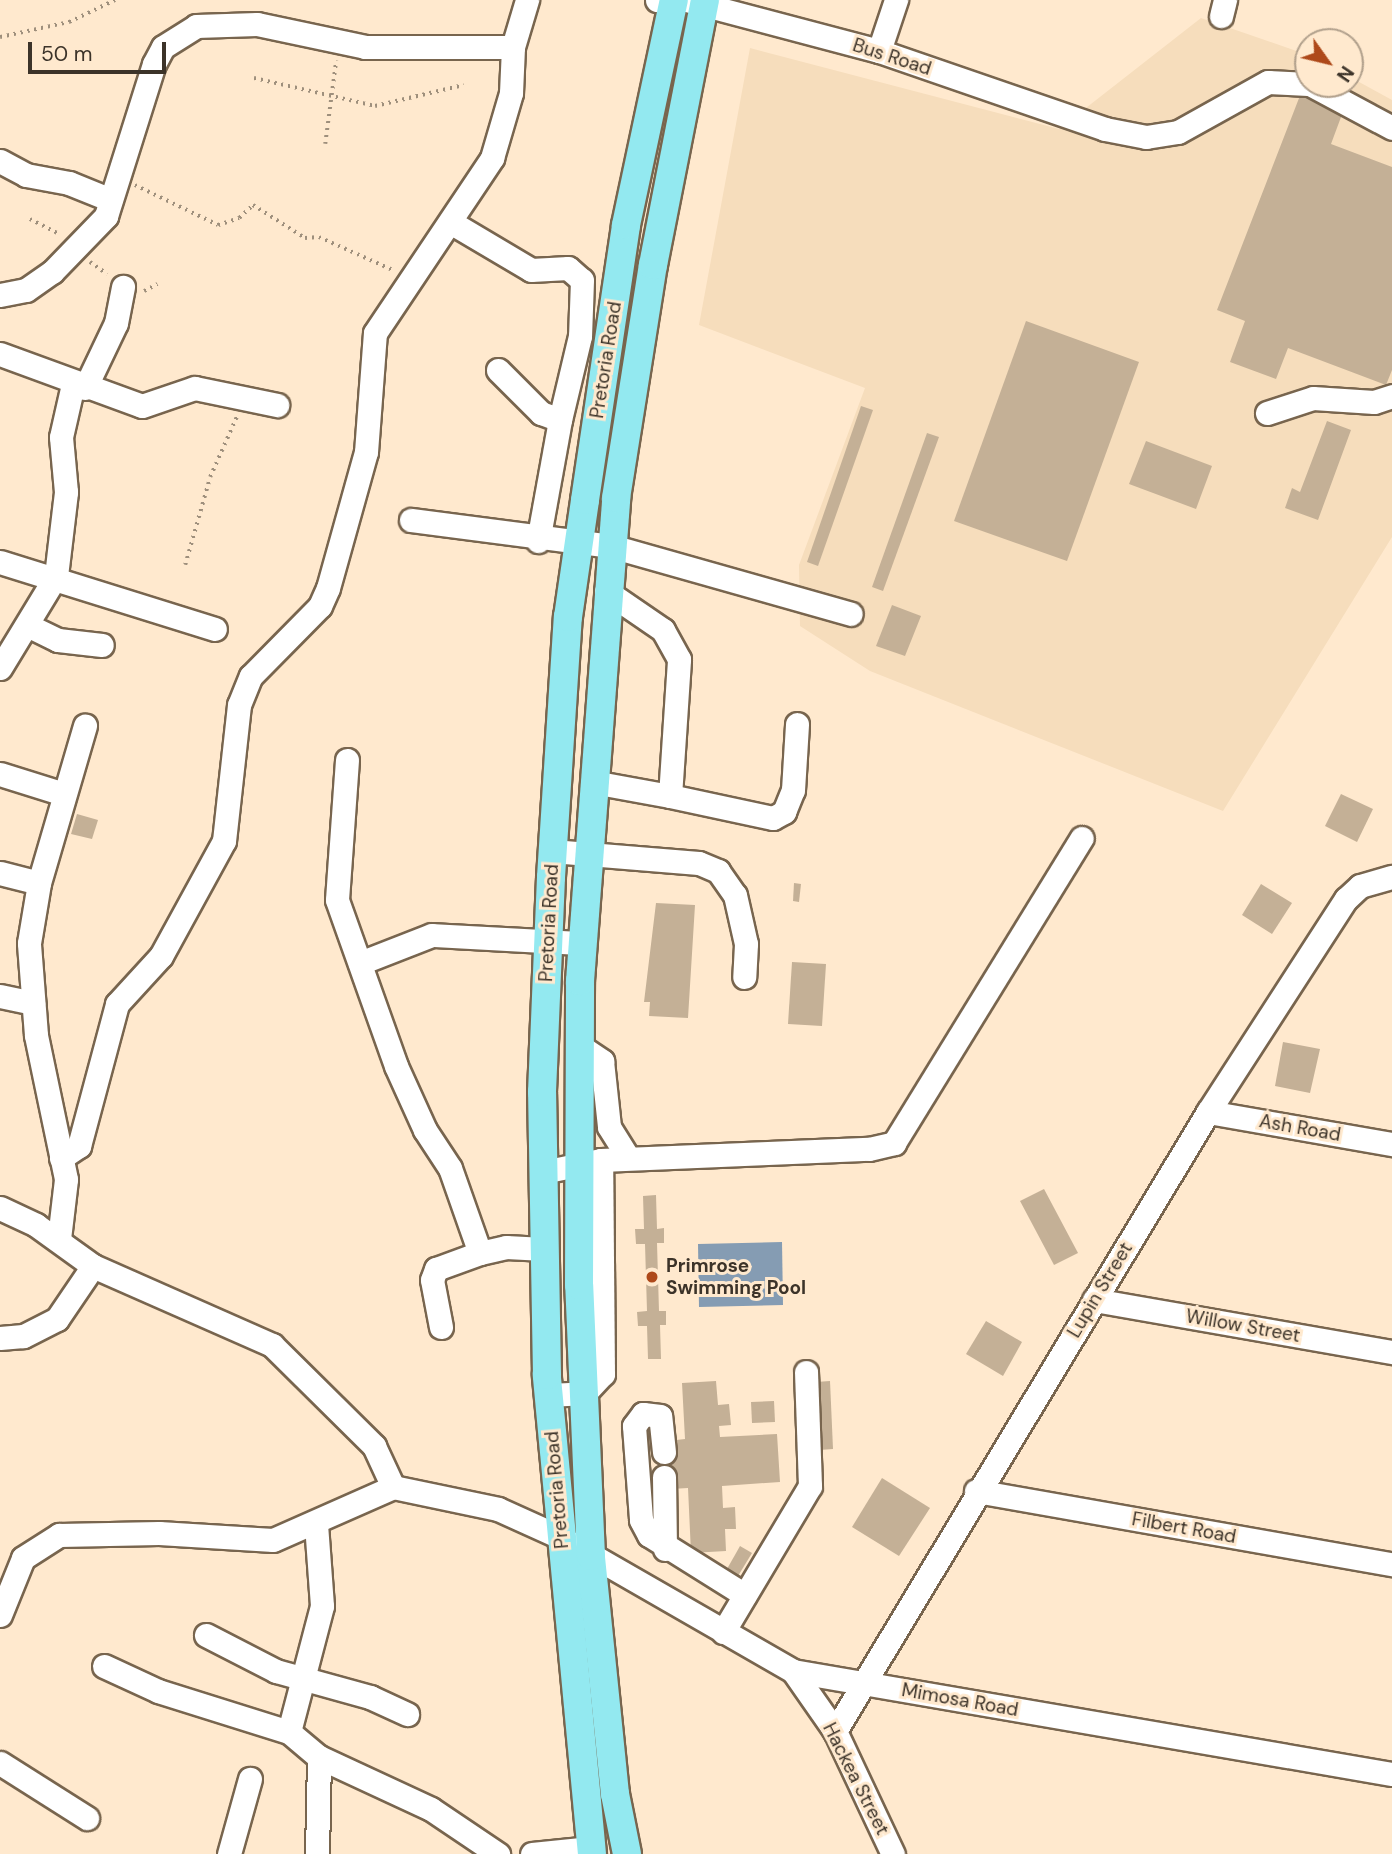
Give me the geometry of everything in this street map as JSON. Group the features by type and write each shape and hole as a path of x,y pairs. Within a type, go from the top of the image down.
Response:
{"main road":[{"name":"Pretoria Road","path":"591,1851 549,1395 543,1172 552,851 568,617 626,225 674,0"},
{"name":"Pretoria Road","path":"626,1854 615,1794 591,1556 585,1393 589,1162 580,1046 582,943 611,546 655,251 698,1"}],"street":[{"path":"61,1158 79,1146 117,1004 161,956 225,841 239,705 251,676 320,606 328,588 366,452 372,344 383,314 452,223 500,135 511,93 513,47 527,0"},
{"path":"879,51 896,0"},
{"name":"Bus Road","path":"698,1 879,51 1077,120 1161,138 1268,82 1294,83"},
{"path":"0,295 26,290 52,272 97,229 120,178 154,64 177,35 196,26 257,24 338,42 513,47"},
{"path":"1335,98 1392,128"},
{"path":"0,161 26,175 69,183 111,200"},
{"path":"452,223 531,270 568,268 579,275 585,294 580,336 560,420 538,541"},
{"path":"0,668 56,576 66,492 61,437 79,386 116,323 123,287"},
{"path":"580,336 609,340"},
{"path":"0,354 79,386 142,406 195,388 244,394 277,405"},
{"path":"498,370 541,413 560,420"},
{"path":"1267,413 1313,398 1374,402 1392,396"},
{"path":"411,520 453,522 538,541 611,546 851,614"},
{"path":"0,562 56,576 215,629"},
{"path":"606,591 663,630 679,659 670,796"},
{"path":"27,625 58,639 102,645"},
{"path":"593,782 773,818 784,812 793,790 797,724"},
{"path":"59,1239 66,1200 33,1003 29,943 39,883 85,726"},
{"path":"347,760 337,900 396,1066 425,1130 450,1168 480,1253"},
{"path":"0,774 64,794"},
{"path":"543,1172 589,1162 628,1158 869,1149 894,1143 1082,838"},
{"path":"552,851 699,863 718,871 735,895 746,944 744,976"},
{"path":"0,873 39,883"},
{"name":"Lupin Street","path":"835,1731 976,1492 1208,1112 1346,899 1360,886 1392,877"},
{"path":"360,963 432,935 582,943"},
{"path":"0,996 33,1003"},
{"path":"580,1046 602,1061 609,1127 628,1158"},
{"name":"Ash Road","path":"1208,1112 1392,1144"},
{"path":"0,1208 59,1239 93,1266 272,1345 374,1447 393,1487 316,1524 273,1540 159,1533 59,1535 23,1558 0,1615"},
{"path":"441,1327 432,1280 436,1269 506,1247 544,1249"},
{"path":"0,1338 23,1336 57,1320 93,1266"},
{"name":"Willow Street","path":"1094,1300 1392,1352"},
{"path":"723,1632 810,1486 806,1372"},
{"path":"549,1395 585,1393"},
{"path":"664,1452 660,1416 643,1414 634,1426 641,1520 664,1549 745,1595"},
{"path":"664,1477 664,1549"},
{"name":"Mimosa Road","path":"393,1487 498,1509 560,1537 793,1671 1392,1774"},
{"name":"Filbert Road","path":"976,1492 1392,1564"},
{"path":"289,1732 322,1606 316,1524"},
{"path":"206,1635 304,1682 370,1697 407,1714"},
{"path":"104,1666 158,1691 289,1732 319,1757 431,1809 498,1854"},
{"name":"Hackea Street","path":"793,1671 835,1731 893,1854"},
{"path":"317,1854 319,1757"},
{"path":"0,1763 87,1818"},
{"path":"229,1854 250,1779"},
{"path":"532,1854 591,1851"}],"path":[{"path":"0,37 69,22 115,0"},
{"path":"325,144 338,42"},
{"path":"254,79 375,106 464,85"},
{"path":"120,178 218,225 239,218 253,205 305,238 319,237 379,260 409,279"},
{"path":"185,565 210,477 244,394"}],"shaded area":[{"path":"1201,18 1294,50 1294,98 1364,98 1364,85 1392,100 1392,537 1223,811 870,671 800,626 799,565 865,388 699,325 750,48 1059,129"}],"water":[{"path":"782,1242 783,1305 699,1307 698,1244"}],"building":[{"path":"1299,98 1314,98 1344,109 1331,144 1392,167 1392,370 1386,385 1288,348 1276,379 1230,362 1245,321 1217,310"},
{"path":"1026,321 1139,362 1067,561 954,521"},
{"path":"861,406 873,410 818,566 807,562"},
{"path":"1327,421 1351,430 1318,520 1285,508 1292,488 1300,492"},
{"path":"927,433 939,437 883,591 872,587"},
{"path":"1146,441 1212,466 1196,509 1129,484"},
{"path":"892,605 921,616 905,656 876,646"},
{"path":"1341,794 1373,809 1357,842 1325,826"},
{"path":"77,814 98,820 92,839 71,834"},
{"path":"794,883 801,884 799,902 793,901"},
{"path":"1261,884 1292,903 1272,934 1242,915"},
{"path":"656,903 695,905 688,1018 649,1016 650,1002 644,1002"},
{"path":"792,962 826,964 822,1026 788,1024"},
{"path":"1283,1042 1320,1049 1310,1093 1275,1086"},
{"path":"1044,1189 1078,1253 1054,1265 1020,1201"},
{"name":"Primrose Swimming Pool","path":"656,1195 657,1229 664,1228 664,1243 657,1243 659,1311 666,1311 666,1325 660,1325 661,1359 648,1359 647,1326 638,1326 637,1312 647,1311 645,1244 636,1244 635,1229 644,1229 643,1196"},
{"path":"986,1321 1022,1342 1003,1376 966,1354"},
{"path":"716,1381 718,1405 729,1404 731,1425 719,1426 720,1437 777,1434 780,1482 722,1486 723,1508 735,1507 736,1529 725,1529 726,1551 691,1553 688,1488 671,1489 659,1477 658,1452 668,1441 685,1439 682,1383"},
{"path":"830,1381 833,1449 819,1450 816,1382"},
{"path":"774,1401 775,1422 752,1423 751,1402"},
{"path":"882,1478 930,1508 899,1556 852,1527"},
{"path":"740,1546 752,1553 738,1576 727,1569"}],"place":[{"name":"Primrose Swimming Pool","path":"652,1277"}]}
